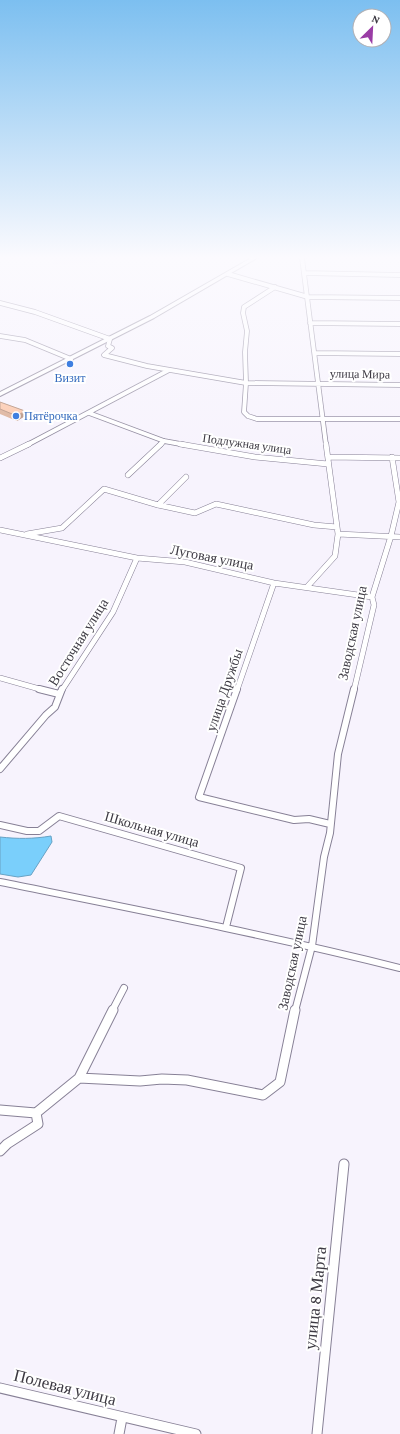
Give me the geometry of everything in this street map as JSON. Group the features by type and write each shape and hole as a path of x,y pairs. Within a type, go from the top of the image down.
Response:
{"street":[{"path":"71,325 110,339"},
{"path":"0,394 136,325"},
{"path":"246,325 247,331 245,352 246,383 244,412 248,416 257,419 400,419"},
{"path":"307,587 335,556 338,534 310,325"},
{"path":"0,336 25,340 71,359"},
{"name":"улица Мира","path":"110,339 108,346 112,348 104,355 169,370 246,383 400,384"},
{"path":"315,353 400,354"},
{"path":"0,458 169,370"},
{"name":"Подлужная улица","path":"89,413 164,441 255,457 328,464"},
{"path":"128,475 164,441"},
{"path":"328,458 400,458"},
{"name":"Заводская улица","path":"79,1078 140,1081 162,1079 187,1080 263,1095 280,1082 291,1028 312,946 330,824 338,754 374,605 372,597 391,536 399,502 392,458"},
{"path":"158,505 186,477"},
{"path":"23,535 62,528 104,489 195,514 216,504 314,525 337,527"},
{"name":"Луговая улица","path":"0,531 137,558 185,562 274,583 372,597"},
{"path":"338,534 400,537"},
{"name":"Восточная улица","path":"0,769 46,715 55,707 59,694 113,612 137,558"},
{"name":"улица Дружбы","path":"274,583 199,797 294,820 309,819 330,824"},
{"path":"0,678 59,694"},
{"name":"Школьная улица","path":"0,825 27,831 39,831 59,816 241,868 226,927"},
{"path":"0,882 226,927 312,946 400,968"},
{"path":"0,1110 36,1113 79,1078 124,988"},
{"path":"0,1151 7,1144 38,1124 36,1113"},
{"name":"улица 8 Марта","path":"317,1434 344,1164"},
{"name":"Полевая улица","path":"0,1388 122,1418 196,1434"},
{"path":"119,1434 122,1418"}],"water":[{"path":"51,836 52,842 31,875 18,877 0,874 0,837 38,838"}],"building":[{"path":"0,402 25,411 17,416 0,409"}],"place":[{"name":"Визит","path":"70,364"},
{"name":"Пятёрочка","path":"16,416"}]}
